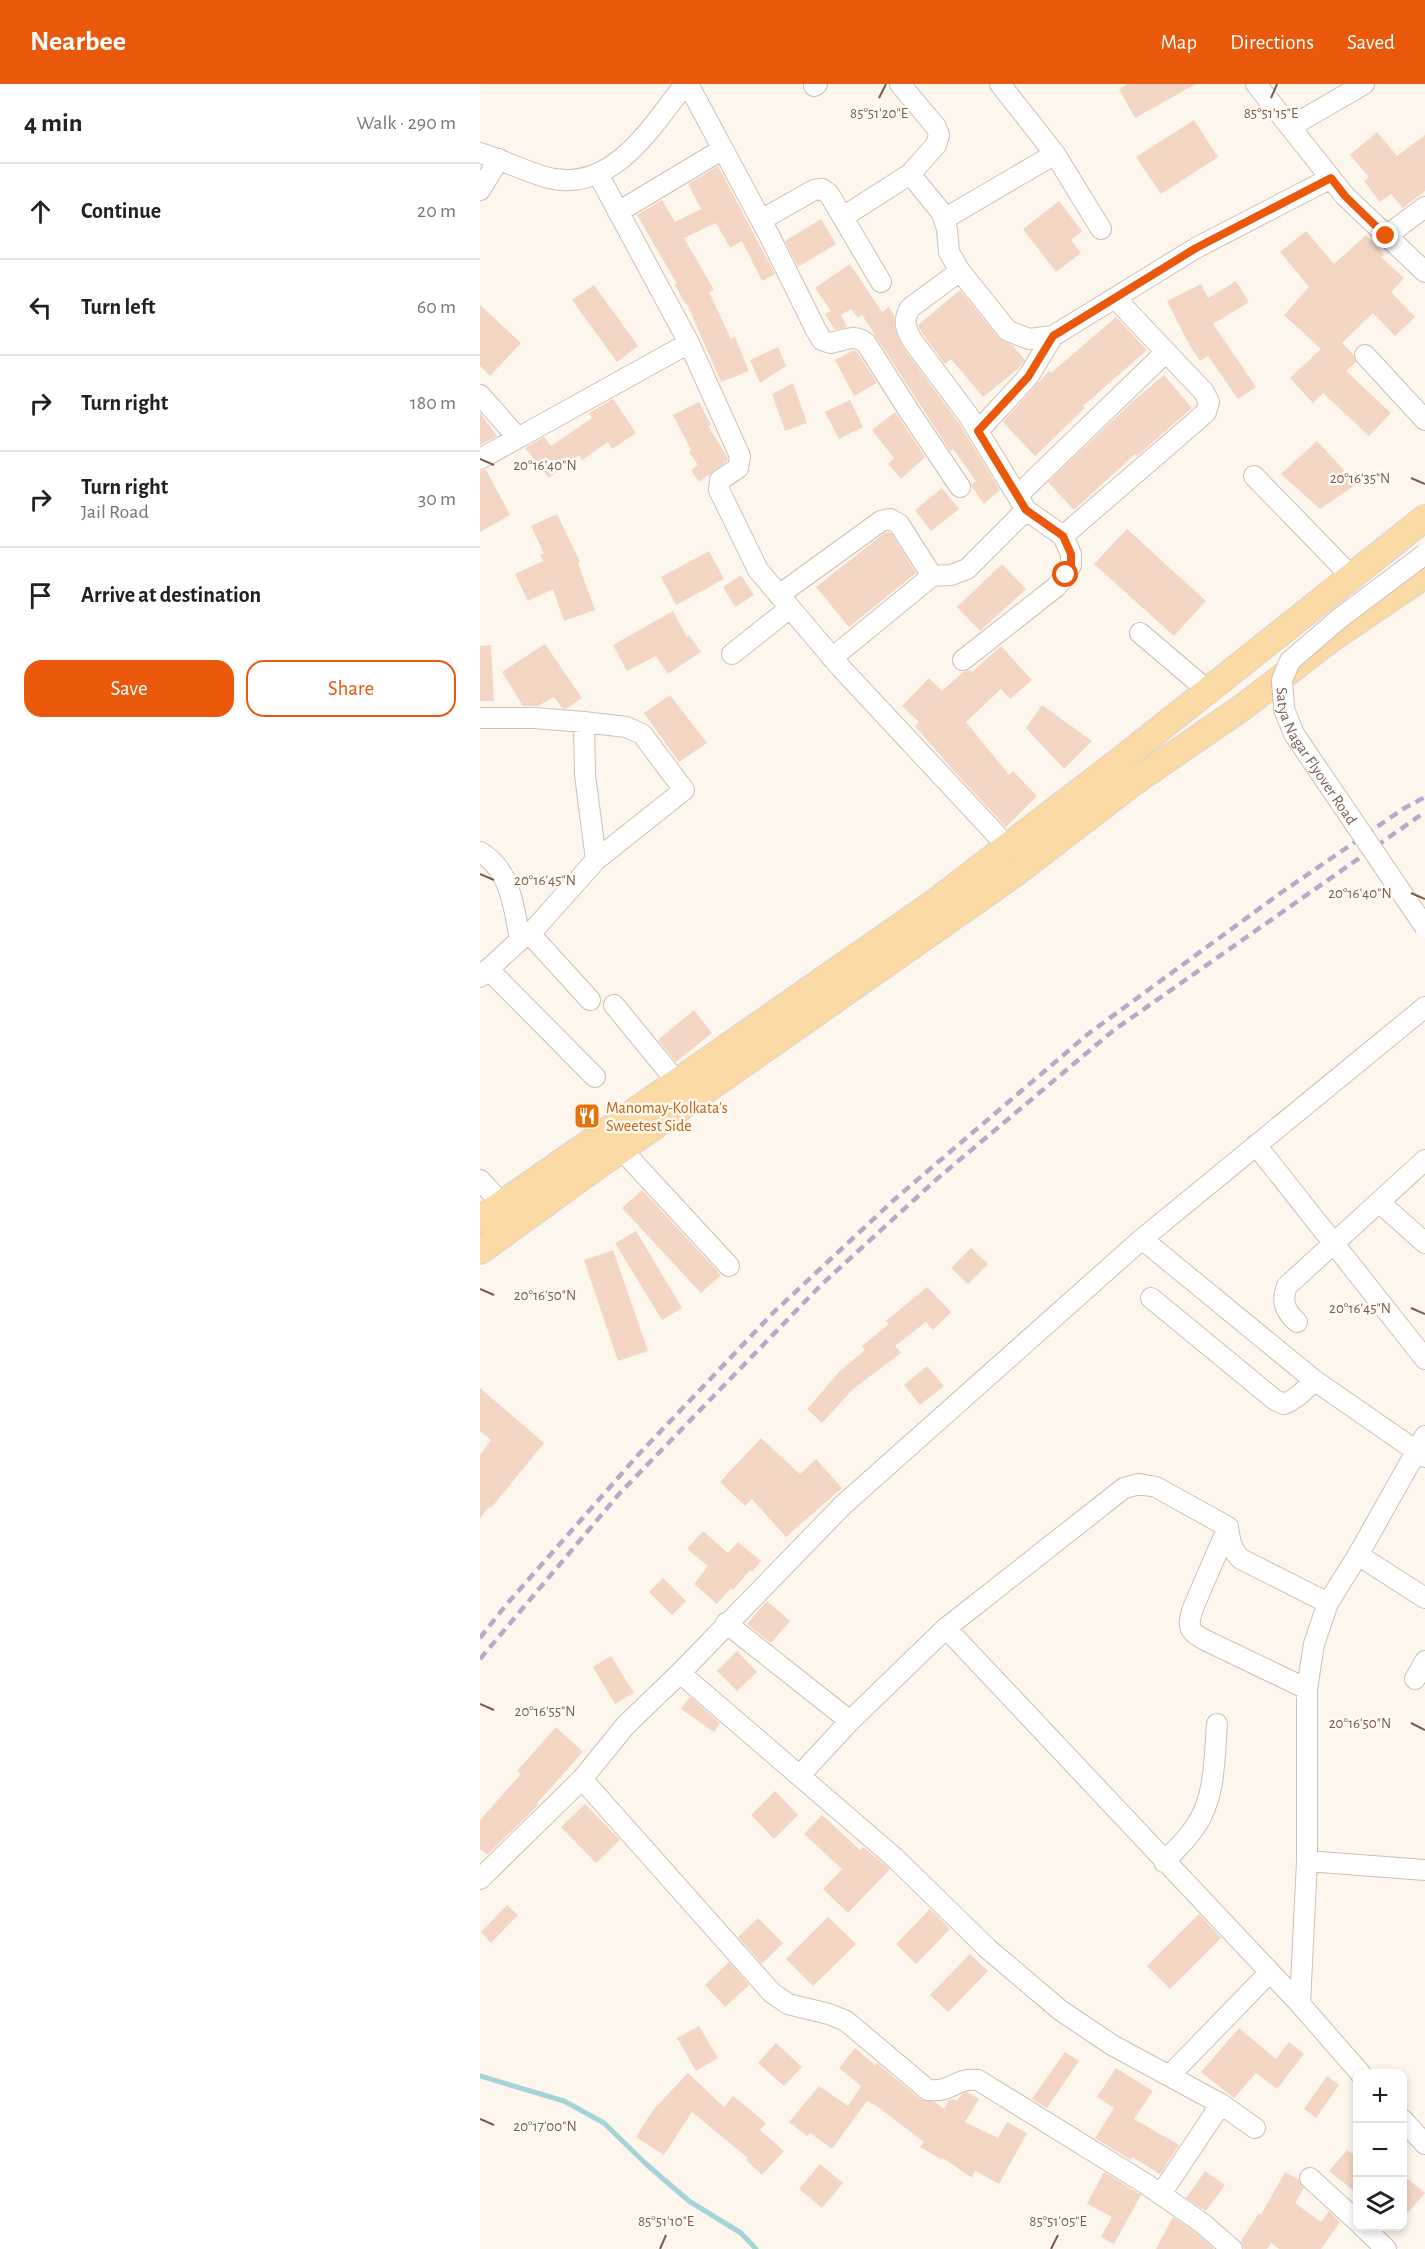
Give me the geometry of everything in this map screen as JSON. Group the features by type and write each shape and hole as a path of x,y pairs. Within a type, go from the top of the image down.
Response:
{"main road":[{"path":"480,1219 932,905 1118,762 1425,518"},
{"path":"1401,537 1425,567"},
{"path":"480,1251 1008,879 1134,782 1243,707 1331,639 1425,575"},
{"path":"1118,762 1134,782"}],"street":[{"path":"480,153 549,178 568,180 598,174 628,153 686,84 761,220 822,340 830,344 860,337 866,343 960,487"},
{"path":"843,217 910,174 936,145 939,135 936,127 900,84"},
{"path":"1000,84 1055,154 1101,229"},
{"path":"1256,84 1345,196 1425,272"},
{"path":"1290,127 1364,84"},
{"path":"618,212 723,149"},
{"path":"944,219 1055,154"},
{"path":"480,190 499,159"},
{"path":"598,174 689,343 740,456 738,468 720,480 719,490 758,570 832,658 1008,847"},
{"path":"910,174 942,213 947,229 949,252 960,271 1008,331 1029,339 1053,336 1196,248 1331,178"},
{"path":"761,220 814,190 822,189 829,194 881,282"},
{"path":"1386,236 1425,207"},
{"path":"960,271 910,308 905,316 905,328 978,431 1022,503 1063,536 1071,554 1071,565 1056,587 963,660"},
{"path":"1063,536 1206,412 1209,402 1204,392 1115,298"},
{"path":"978,431 1028,377 1053,336"},
{"path":"480,459 689,343"},
{"path":"832,658 932,576 951,575 968,569 1022,503 1166,352"},
{"path":"1365,355 1425,420"},
{"path":"480,395 518,438"},
{"path":"1254,476 1351,576"},
{"path":"732,654 785,602 881,521 890,519 899,524 932,576"},
{"name":"Satya Nagar Flyover Road","path":"1425,554 1340,618 1290,661 1282,680 1284,709 1294,734 1425,927"},
{"path":"1140,633 1207,690"},
{"path":"480,718 534,718 626,727 642,734 684,790 596,860 525,937 484,973 595,1077"},
{"path":"584,722 585,775 596,860"},
{"path":"480,852 493,863 510,886 525,937 590,1000"},
{"path":"614,1005 677,1082"},
{"path":"480,1879 582,1779 626,1725 680,1673 726,1623 843,1505 1142,1239 1425,1007"},
{"path":"1256,1145 1425,1359"},
{"path":"622,1150 729,1266"},
{"path":"1298,1322 1284,1306 1283,1296 1287,1286 1425,1160"},
{"path":"480,1180 502,1204"},
{"path":"1379,1202 1425,1243"},
{"path":"1142,1239 1314,1380 1422,1448 1328,1604 1312,1653 1307,1689 1307,1861 1300,2004"},
{"path":"1151,1298 1275,1400 1284,1404 1291,1401 1314,1380"},
{"path":"800,1775 850,1721 946,1628 1124,1488 1139,1484 1156,1487 1228,1527"},
{"path":"1228,1527 1234,1553 1241,1559 1328,1604"},
{"path":"1228,1527 1193,1608 1189,1621 1190,1628 1196,1635 1207,1641 1307,1689"},
{"path":"1358,1555 1425,1598"},
{"path":"726,1623 850,1721"},
{"path":"946,1628 1300,2004 1357,2069"},
{"path":"1415,1679 1425,1661"},
{"path":"680,1673 895,1858 987,1948 1060,2010 1112,2045 1221,2104 1255,2128"},
{"path":"1164,1862 1195,1827 1206,1807 1212,1785 1217,1724"},
{"path":"582,1779 772,1993 788,2004 829,2014 846,2021 928,2090 947,2089 967,2079 978,2080 1161,2194 1202,2223 1233,2249"},
{"path":"1307,1861 1425,1870"},
{"path":"1169,2076 1270,1972"},
{"path":"1161,2194 1221,2104"},
{"path":"1406,2123 1425,2144"},
{"path":"1310,2178 1353,2217"},
{"path":"1367,2231 1386,2249"}],"building":[{"path":"1128,84 1196,84 1135,118 1119,89"},
{"path":"1194,120 1218,157 1161,194 1136,157"},
{"path":"1377,132 1397,156 1425,135 1425,191 1403,208 1391,194 1380,202 1364,181 1369,177 1350,155"},
{"path":"718,166 775,274 762,281 742,241 730,248 716,223 684,238 714,290 709,292 731,339 735,337 749,371 721,382 687,304 675,285 677,284 637,215 662,200 675,222 701,209 688,184"},
{"path":"1059,201 1082,231 1071,240 1081,253 1056,272 1023,229"},
{"path":"821,219 836,244 798,267 785,241"},
{"path":"1306,231 1334,264 1366,235 1384,255 1381,257 1404,278 1391,292 1415,317 1395,336 1373,313 1342,343 1353,354 1356,362 1346,371 1391,413 1369,436 1323,393 1313,403 1290,378 1321,349 1284,315 1309,287 1280,252"},
{"path":"850,264 882,312 889,307 894,315 895,330 902,346 958,422 1000,490 984,504 972,487 971,484 976,481 953,449 950,451 862,315 858,318 851,309 841,315 847,327 835,330 825,314 831,311 815,288"},
{"path":"1236,281 1249,302 1213,324 1256,387 1238,399 1208,356 1200,361 1167,301 1201,284 1208,298"},
{"path":"594,285 638,346 617,362 572,300"},
{"path":"960,290 999,338 1013,346 1025,360 1019,368 983,397 951,359 945,364 918,325"},
{"path":"480,305 521,343 490,376 480,366"},
{"path":"1116,317 1147,350 1083,406 1085,408 1035,456 1003,422 1049,371 1051,373"},
{"path":"778,347 786,366 760,383 750,360"},
{"path":"854,350 877,383 854,396 835,360"},
{"path":"1164,375 1192,408 1137,456 1135,454 1074,510 1048,482"},
{"path":"793,383 807,423 785,431 772,394"},
{"path":"613,399 636,433 612,449 608,442 582,460 579,455 549,478 525,448 544,437 551,446 592,418 589,413"},
{"path":"850,400 863,427 839,439 825,412"},
{"path":"699,402 711,425 708,426 728,458 699,482 691,470 698,465 689,452 691,450 673,415"},
{"path":"895,412 925,457 901,479 888,464 894,458 872,430"},
{"path":"480,413 497,436 480,445"},
{"path":"1317,441 1357,484 1320,509 1281,474"},
{"path":"486,470 510,515 480,532 480,471"},
{"path":"942,488 959,509 931,531 915,510"},
{"path":"557,514 580,562 578,563 595,610 564,621 553,589 528,601 515,574 543,561 540,555 544,553 531,526"},
{"path":"1127,529 1206,601 1174,636 1094,564"},
{"path":"886,532 891,533 916,573 849,627 816,587"},
{"path":"709,551 724,579 676,605 661,577"},
{"path":"1002,564 1026,589 980,631 957,607"},
{"path":"741,575 754,595 735,607 723,587"},
{"path":"673,611 687,637 689,635 701,652 668,674 656,656 627,671 613,645"},
{"path":"545,644 582,698 566,709 562,708 554,697 538,706 523,706 502,672"},
{"path":"491,645 494,701 480,701 480,646"},
{"path":"1001,646 1032,680 1010,699 1001,689 966,722 1009,775 1013,771 1037,796 1006,827 915,726 919,722 902,706 929,678 942,691 963,672 970,670 972,672"},
{"path":"670,695 707,743 679,762 644,713"},
{"path":"1042,705 1092,741 1064,769 1026,728"},
{"path":"694,1010 712,1033 676,1062 658,1040"},
{"path":"642,1190 721,1275 701,1293 622,1208"},
{"path":"636,1231 682,1308 662,1320 615,1243"},
{"path":"971,1248 988,1264 968,1284 951,1268"},
{"path":"613,1250 648,1351 618,1361 584,1260"},
{"path":"927,1287 951,1312 933,1330 926,1322 895,1346 901,1353 853,1389 822,1423 807,1409 839,1372 865,1350 862,1346 889,1324 886,1321"},
{"path":"927,1366 944,1386 920,1405 904,1385"},
{"path":"480,1388 544,1443 491,1508 489,1507 480,1518 480,1455 491,1440 480,1431"},
{"path":"761,1438 800,1474 816,1459 842,1488 786,1537 752,1499 745,1506 720,1482"},
{"path":"703,1531 728,1553 738,1542 761,1561 717,1604 694,1584 708,1566 687,1549"},
{"path":"663,1578 686,1601 672,1615 649,1592"},
{"path":"767,1601 790,1621 771,1643 747,1624"},
{"path":"737,1651 757,1672 737,1691 717,1671"},
{"path":"611,1656 634,1693 615,1704 593,1667"},
{"path":"690,1697 720,1723 714,1732 681,1709"},
{"path":"556,1727 583,1752 537,1803 538,1805 487,1855 480,1849 480,1820 521,1774 517,1771"},
{"path":"775,1791 798,1815 774,1839 751,1815"},
{"path":"585,1804 620,1840 596,1863 561,1827"},
{"path":"822,1815 860,1850 863,1847 890,1869 848,1913 823,1889 842,1869 804,1834"},
{"path":"507,1905 518,1915 491,1943 481,1932"},
{"path":"930,1909 950,1929 916,1964 896,1944"},
{"path":"1199,1914 1221,1938 1170,1989 1147,1966"},
{"path":"828,1917 856,1944 813,1986 786,1959"},
{"path":"758,1918 783,1943 762,1964 738,1937"},
{"path":"970,1954 988,1971 948,2012 930,1995"},
{"path":"729,1962 749,1985 725,2007 705,1985"},
{"path":"699,2026 718,2058 696,2071 677,2038"},
{"path":"1239,2028 1276,2059 1289,2042 1304,2054 1277,2089 1256,2073 1234,2098 1201,2072"},
{"path":"776,2043 802,2067 784,2086 758,2063"},
{"path":"855,2048 920,2099 935,2102 944,2109 949,2100 957,2101 967,2092 979,2099 965,2122 998,2138 1007,2122 1027,2133 999,2184 975,2171 972,2178 943,2158 942,2160 920,2147 924,2142 867,2101 832,2149 810,2133 807,2136 789,2122 819,2086 848,2106 861,2086 839,2068"},
{"path":"1065,2052 1079,2061 1047,2108 1032,2099"},
{"path":"1116,2068 1153,2091 1134,2119 1179,2145 1160,2174 1132,2157 1131,2160 1095,2138 1114,2108 1097,2097"},
{"path":"688,2073 724,2107 733,2096 766,2123 760,2130 784,2151 762,2175 746,2160 748,2158 692,2112 664,2155 636,2137 653,2110"},
{"path":"1327,2076 1339,2085 1316,2118 1304,2109"},
{"path":"1347,2150 1353,2154 1353,2190 1329,2171"},
{"path":"820,2164 843,2183 822,2208 799,2189"},
{"path":"1205,2171 1225,2185 1206,2211 1186,2198"},
{"path":"1104,2172 1141,2195 1114,2244 1101,2237 1112,2217 1087,2204"},
{"path":"1285,2172 1298,2179 1304,2188 1295,2203 1321,2222 1329,2211 1340,2222 1321,2249 1279,2249 1271,2243 1267,2249 1244,2249 1241,2241 1259,2213 1261,2215"},
{"path":"1407,2178 1425,2193 1407,2213"},
{"path":"1173,2217 1195,2232 1214,2249 1156,2249"}],"waterway":[{"path":"480,2076 564,2101 604,2123 646,2164 689,2201 741,2233 756,2249"}],"railway":[{"path":"480,1638 506,1605 638,1455 774,1312 896,1198 1088,1034 1282,892 1403,809 1425,797"},
{"path":"480,1659 619,1494 821,1285 938,1178 1114,1030 1425,812"}],"place":[{"name":"Manomay-Kolkata’s Sweetest Side","path":"587,1116"}],"route":[{"path":"1066,575 1071,565 1071,554 1063,536 1026,510 978,431 1028,377 1039,363 1053,336 1196,248 1331,178 1345,196 1386,236"}]}
